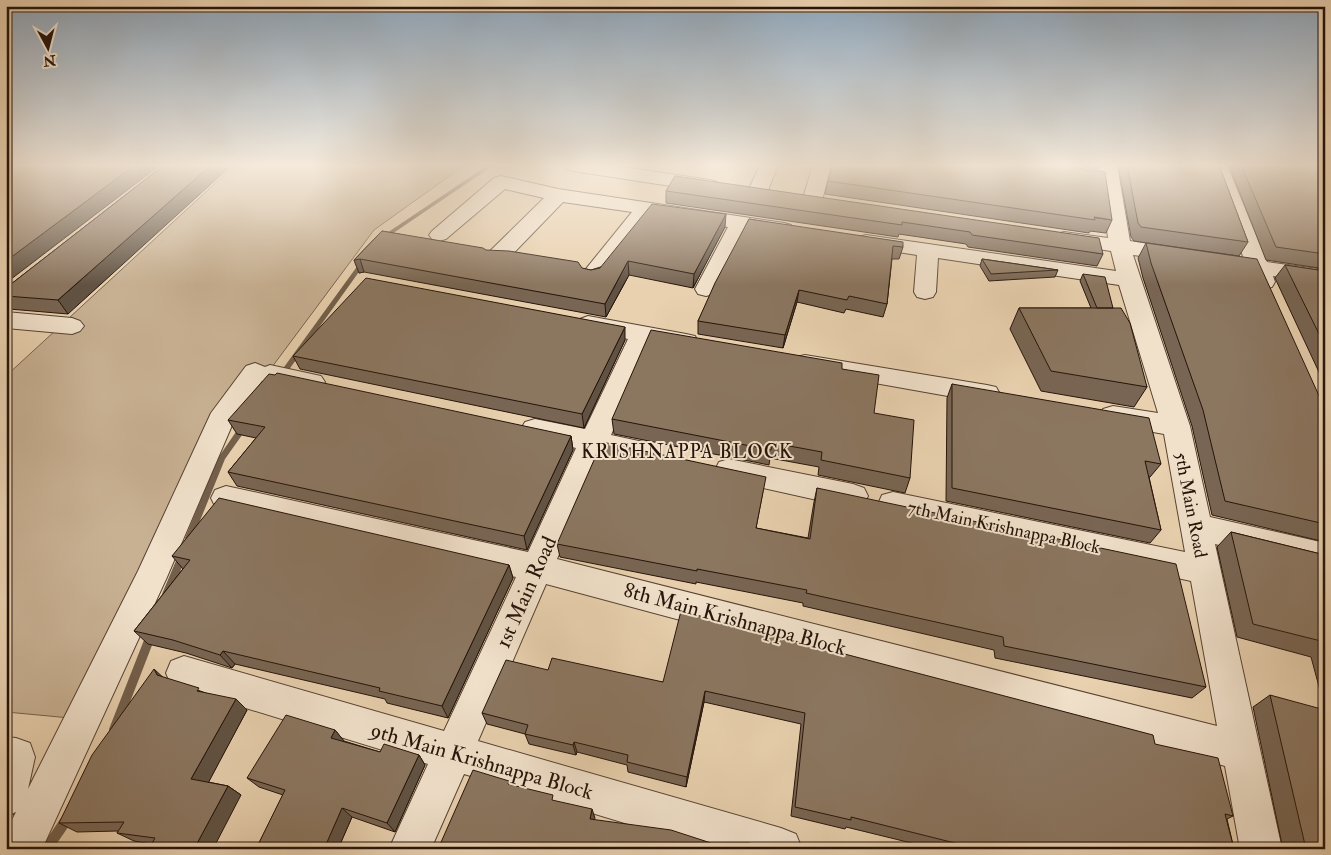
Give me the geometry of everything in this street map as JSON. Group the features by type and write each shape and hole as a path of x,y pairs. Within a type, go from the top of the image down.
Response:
{"street":[{"path":"440,236 475,205"},
{"path":"497,258 548,205"},
{"path":"625,205 800,231"},
{"name":"5th Main Road","path":"1110,205 1129,280 1176,426 1260,849"},
{"path":"1233,205 1273,304"},
{"path":"592,275 646,208"},
{"path":"706,289 741,222"},
{"path":"1043,234 1325,277"},
{"path":"849,238 1129,280"},
{"path":"925,292 928,250"},
{"path":"6,320 72,326"},
{"path":"565,320 707,346"},
{"name":"1st Main Road","path":"410,849 642,334"},
{"path":"784,359 1013,398"},
{"path":"20,849 151,577 224,413 280,376 333,387"},
{"path":"1090,412 1176,426"},
{"path":"507,423 662,456"},
{"name":"7th Main Krishnappa Block","path":"701,464 1204,570"},
{"name":"8th Main Krishnappa Block","path":"226,498 537,568 1241,751"},
{"path":"1195,526 1325,557"},
{"name":"9th Main Krishnappa Block","path":"184,673 781,849"},
{"path":"6,756 16,757 6,796"}],"shaded area":[{"path":"192,205 409,205 374,230 208,453 81,719 6,712 6,376"}],"building":[{"path":"6,205 81,205 6,261"},
{"path":"113,205 166,205 58,300 6,296 6,288"},
{"path":"651,205 726,214 694,274 628,261 605,304 360,259 354,260 382,231 486,250 509,251 578,262 582,268 591,270 600,268"},
{"path":"762,205 873,205 1099,238 1103,254 972,235 970,232 902,222 902,225"},
{"path":"992,205 1110,205 1112,220 1094,217 1095,220"},
{"path":"1135,205 1234,205 1248,242 1141,227 1138,223"},
{"path":"1258,205 1325,205 1325,254 1276,247"},
{"path":"749,219 903,242 903,247 893,246 887,304 849,296 847,300 799,290 785,335 698,321 715,283"},
{"path":"1146,243 1257,259 1325,409 1325,524 1225,501 1203,410 1151,263"},
{"path":"982,259 1058,270 991,274"},
{"path":"1285,265 1325,271 1325,346"},
{"path":"1083,274 1105,277 1113,308 1097,308"},
{"path":"366,278 625,327 582,414 293,356"},
{"path":"1019,308 1121,308 1130,323 1147,387 1051,371"},
{"path":"651,330 842,363 842,369 879,375 874,413 914,420 910,478 821,460 822,452 773,443 771,450 612,419"},
{"path":"277,373 571,436 524,536 228,472 265,427 228,420 269,374 275,375"},
{"path":"952,384 1149,418 1161,464 1145,461 1161,530 952,488"},
{"path":"602,442 766,477 756,528 810,539 817,488 1176,564 1206,687 1004,646 1003,637 806,593 807,590 557,544"},
{"path":"219,498 509,565 442,706 379,691 380,688 223,651 220,655 173,640 134,631 190,560 172,556"},
{"path":"1231,532 1325,555 1325,642 1253,624"},
{"path":"681,611 1153,735 1155,744 1218,758 1233,816 1225,814 1234,849 959,849 959,844 851,817 851,820 795,807 805,713 705,691 687,777 627,762 628,755 574,742 573,745 525,734 528,725 482,713 506,660 548,670 552,658 663,682"},
{"path":"154,669 157,675 199,688 197,691 236,699 191,779 228,786 194,849 149,849 155,838 117,833 124,822 59,823 92,755"},
{"path":"1270,695 1325,710 1325,849 1306,849"},
{"path":"286,715 335,730 331,738 380,752 384,744 419,755 387,823 342,808 324,849 256,849 285,790 247,778"},
{"path":"473,770 509,781 508,784 553,795 552,800 592,809 590,819 671,830 711,843 749,843 772,849 438,849"}],"waterway":[{"path":"381,239 432,205"},
{"path":"281,376 363,262"},
{"path":"189,538 222,458 243,428"},
{"path":"167,594 182,556"},
{"path":"114,729 151,635"},
{"path":"46,849 69,816"}],"district":[{"name":"KRISHNAPPA BLOCK","path":"687,451"}]}
